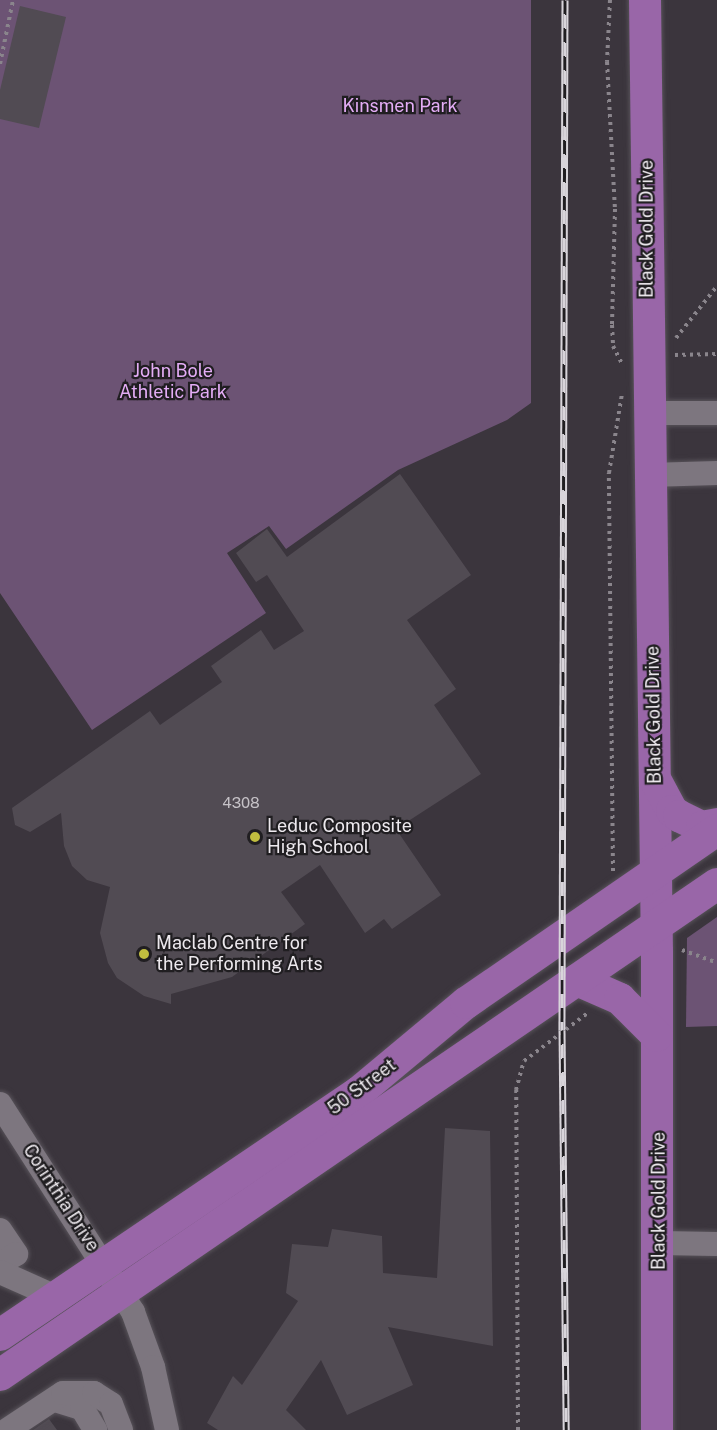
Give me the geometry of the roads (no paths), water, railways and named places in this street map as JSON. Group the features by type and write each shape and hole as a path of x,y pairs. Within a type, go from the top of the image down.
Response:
{"main road":[{"name":"Black Gold Drive","path":"645,0 648,413 657,925 659,1243 657,1430"},
{"path":"655,779 672,811 702,826 717,825"},
{"name":"50 Street","path":"0,1335 359,1092 466,1003 717,830"},
{"name":"50 Street","path":"0,1375 717,884"},
{"path":"577,980 608,991 657,1036"}],"street":[{"path":"648,413 717,413"},
{"path":"650,476 717,473"},
{"name":"Corinthia Drive","path":"3,1114 121,1294 145,1341 167,1430"},
{"path":"0,1230 16,1254 0,1264"},
{"path":"659,1243 717,1244"},
{"path":"0,1272 56,1297"},
{"path":"7,1430 63,1393 94,1393 111,1404 121,1430"},
{"path":"52,1400 82,1407 95,1430"}],"railway":[{"path":"565,0 562,1030 566,1430"}],"place":[{"name":"Leduc Composite High School","path":"255,837"},
{"name":"Maclab Centre for the Performing Arts","path":"144,954"}],"park label":[{"name":"Kinsmen Park","path":"400,106"},
{"name":"John Bole Athletic Park","path":"173,382"}]}
